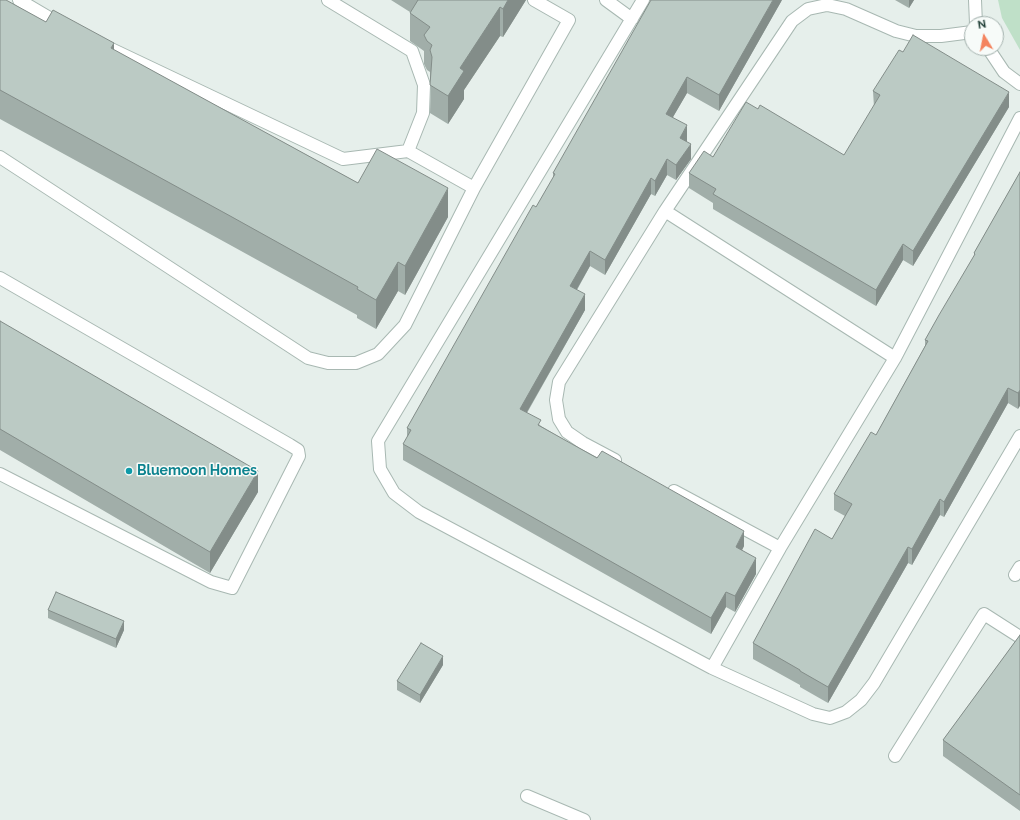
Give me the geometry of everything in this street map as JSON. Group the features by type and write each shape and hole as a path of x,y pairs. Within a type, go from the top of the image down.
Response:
{"street":[{"path":"19,0 52,21 74,31"},
{"path":"328,0 412,51 424,85 423,113 408,151"},
{"path":"0,157 308,358 328,363 356,363 378,354 405,325 474,188 569,20 534,0"},
{"path":"606,0 632,19"},
{"path":"643,0 378,441 380,469 394,492 418,512 712,668 813,714 830,718 846,712 856,704 874,683 1020,436"},
{"path":"974,0 975,16"},
{"path":"626,466 583,443 567,432 559,419 556,400 559,382 665,211 792,21 808,9 827,5 846,10 896,31 916,36 941,36 964,33"},
{"path":"95,41 343,159 408,151 474,188"},
{"path":"993,56 1004,72 1020,84"},
{"path":"712,668 780,548 896,358 1020,118"},
{"path":"665,211 896,358"},
{"path":"0,278 290,445 298,450 299,456 232,588 211,582 0,474"},
{"path":"660,484 780,548"},
{"path":"895,756 984,614 1020,637"},
{"path":"527,796 584,820"}],"green space":[{"path":"998,0 1020,0 1020,50 1004,22 1004,16 1002,16"}],"building":[{"path":"0,0 6,0 46,22 53,10 114,43 111,48 358,183 377,149 448,188 405,266 398,262 376,300 357,289 358,287 0,90"},
{"path":"418,0 508,0 503,9 500,7 460,68 464,71 448,96 430,85 432,57 430,50 432,45 427,41 424,35 430,27 410,13"},
{"path":"651,0 773,0 719,95 687,77 666,114 687,125 680,138 691,144 676,165 667,159 655,181 651,178 605,260 590,251 570,286 585,294 520,409 541,420 538,425 597,458 602,451 744,531 736,547 756,558 735,596 726,592 711,618 403,444 411,430 407,428 533,205 536,207 555,174 553,173"},
{"path":"913,35 1009,92 913,251 903,244 876,290 713,194 716,189 689,173 704,151 713,157 746,102 758,109 760,105 844,155 880,95 873,91 899,50 903,52"},
{"path":"1020,172 1020,390 1018,393 1008,388 944,502 940,499 912,549 908,547 828,687 753,643 815,529 832,539 852,504 834,494 871,432 876,435 928,341 925,340"},
{"name":"Bluemoon Homes","path":"0,321 258,471 210,552 0,429"},
{"path":"56,592 124,621 116,639 48,610"},
{"path":"1020,635 1020,795 943,740"},
{"path":"421,643 443,656 420,695 397,681"}],"place":[{"name":"Bluemoon Homes","path":"129,471"}]}
